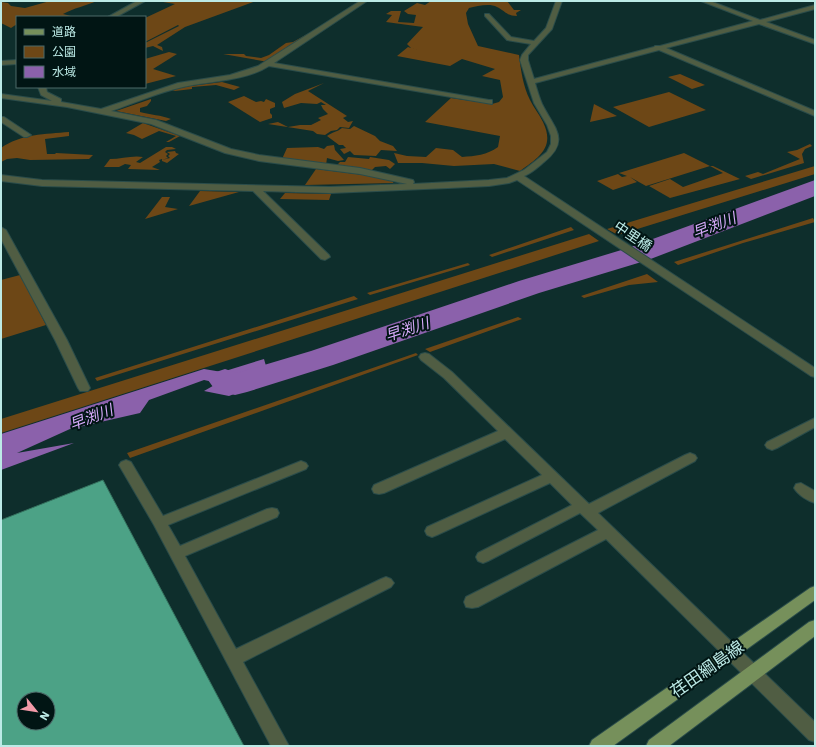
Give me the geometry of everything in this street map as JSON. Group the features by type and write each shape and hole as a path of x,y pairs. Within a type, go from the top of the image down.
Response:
{"main road":[{"name":"荏田綱島線","path":"598,746 815,592"},
{"name":"荏田綱島線","path":"655,746 815,627"}],"street":[{"path":"113,16 142,1"},
{"path":"103,112 182,85 248,73 270,64 364,1"},
{"path":"1,178 42,183 330,190 489,183 519,177 550,154 555,144 555,136 538,103 524,60 525,55 549,29 559,1"},
{"path":"704,1 815,42"},
{"path":"530,82 657,47 815,7"},
{"path":"487,15 509,39 536,44"},
{"path":"657,47 815,114"},
{"path":"1,63 16,62"},
{"path":"270,64 489,102"},
{"path":"42,88 44,93 62,104"},
{"path":"1,96 62,104 153,122 235,153 293,164 360,171 424,185"},
{"path":"2,121 27,135"},
{"name":"中里橋","path":"519,177 815,373"},
{"path":"256,188 325,256"},
{"path":"1,230 84,388"},
{"path":"425,357 448,375 815,734"},
{"path":"772,445 815,422"},
{"path":"379,489 506,433"},
{"path":"483,557 690,458"},
{"path":"126,465 160,523 280,746"},
{"path":"160,523 301,466"},
{"path":"432,531 551,477"},
{"path":"801,488 815,498"},
{"path":"176,554 272,513"},
{"path":"472,602 607,532"},
{"path":"232,659 386,583"}],"green space":[{"path":"50,1 97,1 63,14 71,16 16,16 16,25 11,28 1,23 1,2 8,3 11,6 25,8"},
{"path":"256,1 185,27 157,45 162,47 163,51 153,46 146,48 146,42 179,26 178,25 146,41 146,18 175,4 163,2"},
{"path":"431,1 507,1 514,10 521,10 516,13 517,16 514,16 494,6 487,5 469,8 466,13 468,24 478,46 519,55 528,95 543,122 547,138 544,151 534,161 520,171 494,164 454,166 422,163 398,163 394,153 407,156 426,157 436,148 453,150 462,157 476,156 494,150 498,147 500,136 425,122 451,98 492,104 499,102 503,97 500,80 482,76 495,69 462,59 450,66 397,56 408,47 443,59 411,48 407,44 423,27 386,22 392,15 386,14 391,11 401,11 398,22 414,23 416,15 408,14 404,11 417,3 425,5"},
{"path":"309,33 268,62 223,54 244,54 246,56 261,58 269,55 286,43 293,42"},
{"path":"169,52 177,54 153,69 176,76 146,84 146,59"},
{"path":"680,74 705,85 692,89 668,77"},
{"path":"222,82 240,87 234,90 216,85 192,87 192,89 175,91 172,90 190,86"},
{"path":"324,83 308,91 347,116 343,118 348,122 353,121 349,128 340,127 337,130 331,131 325,135 317,134 313,131 268,124 278,122 288,127 311,125 321,120 318,118 328,114 321,105 326,105 321,102 317,104 301,103 284,108 282,102 295,94"},
{"path":"669,92 706,110 649,127 613,107"},
{"path":"244,96 256,102 264,102 266,99 275,103 275,107 270,109 272,118 260,122 228,102"},
{"path":"151,99 147,106 140,108 140,112 171,119 166,121 116,111"},
{"path":"594,104 617,116 590,122"},
{"path":"143,123 180,136 166,142 176,136 159,131 142,139 126,133"},
{"path":"354,126 375,136 380,141 393,146 397,151 381,150 376,156 354,155 350,151 344,154 340,149 346,148 343,145 339,145 327,136 342,128 350,129"},
{"path":"69,132 69,136 45,139 47,154 93,155 89,159 30,160 17,158 7,159 1,162 1,148 8,143 25,137"},
{"path":"810,144 812,146 805,149 802,154 804,163 751,179 745,176 758,172 763,174 800,159 787,152 797,150"},
{"path":"334,145 335,150 344,160 338,161 327,158 326,165 282,159 287,148 318,147 324,149 327,146"},
{"path":"166,147 176,149 167,150 165,152 168,154 166,156 168,158 159,160 160,162 152,167 160,170 128,169 131,165 125,164 119,167 104,167 110,159 135,156 143,157 136,162 140,163"},
{"path":"175,151 179,154 167,163 162,160 170,158 168,156 170,154 167,152"},
{"path":"684,153 710,166 646,186 630,177 637,182 613,190 597,181 618,174 622,177 627,176 619,173"},
{"path":"348,157 369,159 370,157 389,160 395,164 390,169 386,166 375,167 371,171 337,165 340,162 345,162"},
{"path":"710,166 740,179 670,198 649,186 670,179 683,187 723,173"},
{"path":"815,166 815,174 618,235 607,229"},
{"path":"316,169 364,175 394,181 393,183 305,185"},
{"path":"200,191 239,192 189,206"},
{"path":"285,193 331,194 329,200 280,199"},
{"path":"162,197 170,197 165,207 178,209 145,219"},
{"path":"813,218 815,222 743,243 678,265 674,262"},
{"path":"571,227 574,230 492,257 489,255"},
{"path":"589,234 599,241 1,433 1,419"},
{"path":"468,263 470,265 370,295 367,293"},
{"path":"647,274 658,282 629,285 584,298 581,296"},
{"path":"20,275 46,325 1,339 1,280"},
{"path":"354,296 358,299 97,381 95,378"},
{"path":"518,317 522,319 430,352 425,349"},
{"path":"416,353 418,355 130,458 127,453"}],"water":[{"path":"264,359 270,380 229,396 204,391 218,383 204,380 149,400 140,413 70,429 17,453 74,443 1,470 1,434 204,369 222,372"}],"building":[{"path":"103,480 244,746 1,746 1,520"}],"waterway":[{"name":"早渕川","path":"225,380 235,384 322,358 529,287 638,254 815,187"}]}
